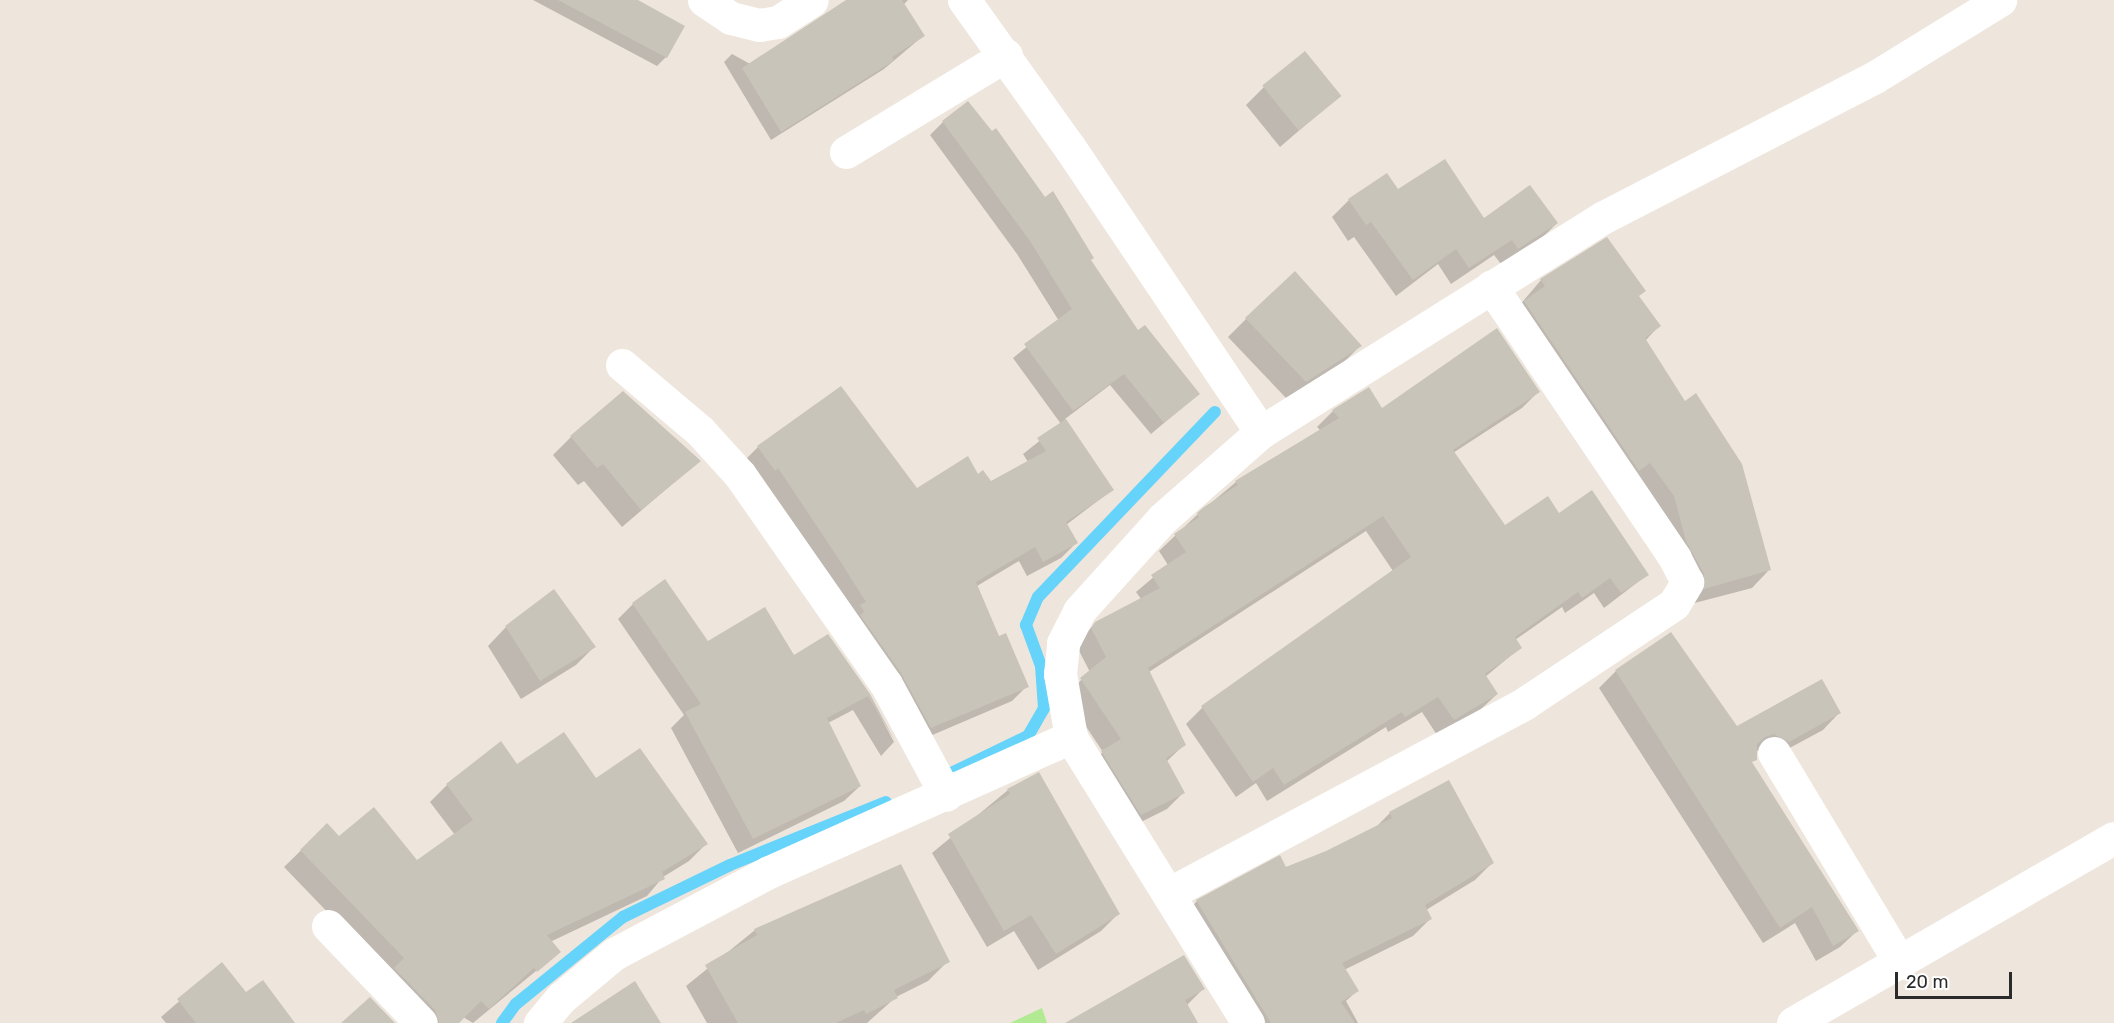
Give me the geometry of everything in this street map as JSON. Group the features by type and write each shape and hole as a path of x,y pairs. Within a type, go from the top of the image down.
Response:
{"street":[{"path":"704,0 731,18 759,25 778,22 812,0"},
{"path":"964,0 1006,55 1261,432"},
{"path":"1248,1023 1071,737 1060,674 1063,643 1079,611 1162,519 1261,432 1602,218 1875,77 2000,0"},
{"path":"846,152 1006,55"},
{"path":"1168,894 1525,703 1674,604 1687,582 1676,558 1491,286"},
{"path":"622,365 700,431 740,475 886,684 946,795"},
{"path":"540,1023 561,998 614,954 769,872 946,795 1071,737"},
{"path":"1774,753 1900,963"},
{"path":"1793,1023 2114,838"},
{"path":"328,926 422,1023"}],"green space":[{"path":"1042,1008 1047,1023 1010,1023"}],"building":[{"path":"558,0 638,0 685,26 667,58"},
{"path":"846,0 902,0 925,36 892,57 895,60 781,132 742,68"},
{"path":"1305,51 1342,96 1299,131 1262,86"},
{"path":"968,101 992,131 996,128 1045,197 1053,191 1094,258 1091,260 1138,330 1145,325 1200,394 1164,423 1124,374 1073,411 1024,344 1072,309 1030,241 942,121"},
{"path":"1445,159 1484,218 1530,185 1558,223 1518,249 1512,240 1469,268 1456,249 1413,280 1371,222 1366,225 1348,199 1387,173 1398,189"},
{"path":"1607,237 1646,291 1639,296 1661,326 1645,338 1685,401 1696,393 1742,464 1771,570 1704,589 1704,574 1686,541 1674,496 1650,463 1639,471 1524,301 1545,286 1540,279"},
{"path":"1295,271 1362,346 1306,382 1245,318"},
{"path":"1497,328 1540,392 1453,450 1505,525 1548,496 1559,513 1592,490 1649,575 1621,593 1610,578 1582,598 1578,592 1515,637 1522,648 1485,674 1498,694 1454,720 1438,697 1405,717 1402,712 1284,785 1273,768 1253,782 1201,706 1411,557 1383,516 1148,668 1186,745 1166,758 1185,793 1141,815 1101,751 1121,739 1080,678 1106,657 1091,628 1095,622 1160,588 1151,575 1186,552 1174,534 1199,517 1197,513 1204,507 1238,485 1235,481 1339,418 1332,410 1369,387 1382,408"},
{"path":"841,386 917,488 968,456 978,474 983,470 991,481 1046,451 1037,438 1066,419 1114,490 1066,522 1078,543 1043,562 1035,547 976,582 999,636 1006,633 1029,687 931,728 901,673 860,615 864,612 860,605 866,602 778,468 775,471 757,446"},
{"path":"623,391 701,461 641,510 603,464 597,468 570,436"},
{"path":"665,579 708,641 765,607 794,655 828,634 870,694 896,743 868,696 827,718 861,786 753,839 685,712 701,704 632,603"},
{"path":"554,589 596,647 540,681 505,626"},
{"path":"1671,632 1737,726 1822,679 1841,713 1789,742 1774,734 1765,737 1757,744 1757,760 1752,762 1859,931 1833,946 1812,907 1780,928 1615,670"},
{"path":"564,732 596,778 640,748 708,844 662,872 665,879 547,935 561,952 537,972 534,968 489,1009 481,1001 459,1023 439,1023 435,1010 394,968 404,958 300,850 327,823 339,836 374,807 417,860 473,820 446,784 501,741 517,764"},
{"path":"1039,772 1120,914 1056,954 1031,915 1004,931 948,834 1010,794 1007,789"},
{"path":"1449,780 1494,863 1425,905 1432,919 1342,963 1359,991 1341,1002 1355,1023 1271,1023 1196,900 1280,855 1286,867 1326,851 1392,818 1389,812"},
{"path":"901,864 950,962 894,990 898,998 866,1014 864,1010 836,1023 738,1023 705,965 757,935 754,929"},
{"path":"1184,955 1205,989 1185,1000 1198,1023 1065,1023"},
{"path":"222,962 246,992 263,980 295,1023 196,1023 177,999"},
{"path":"635,981 661,1023 571,1023"},
{"path":"370,997 395,1023 341,1023"}],"waterway":[{"path":"943,777 1028,736 1044,708 1041,666 1026,625 1038,597 1215,412"},
{"path":"502,1023 516,1004 623,917 730,865 886,802"}]}
